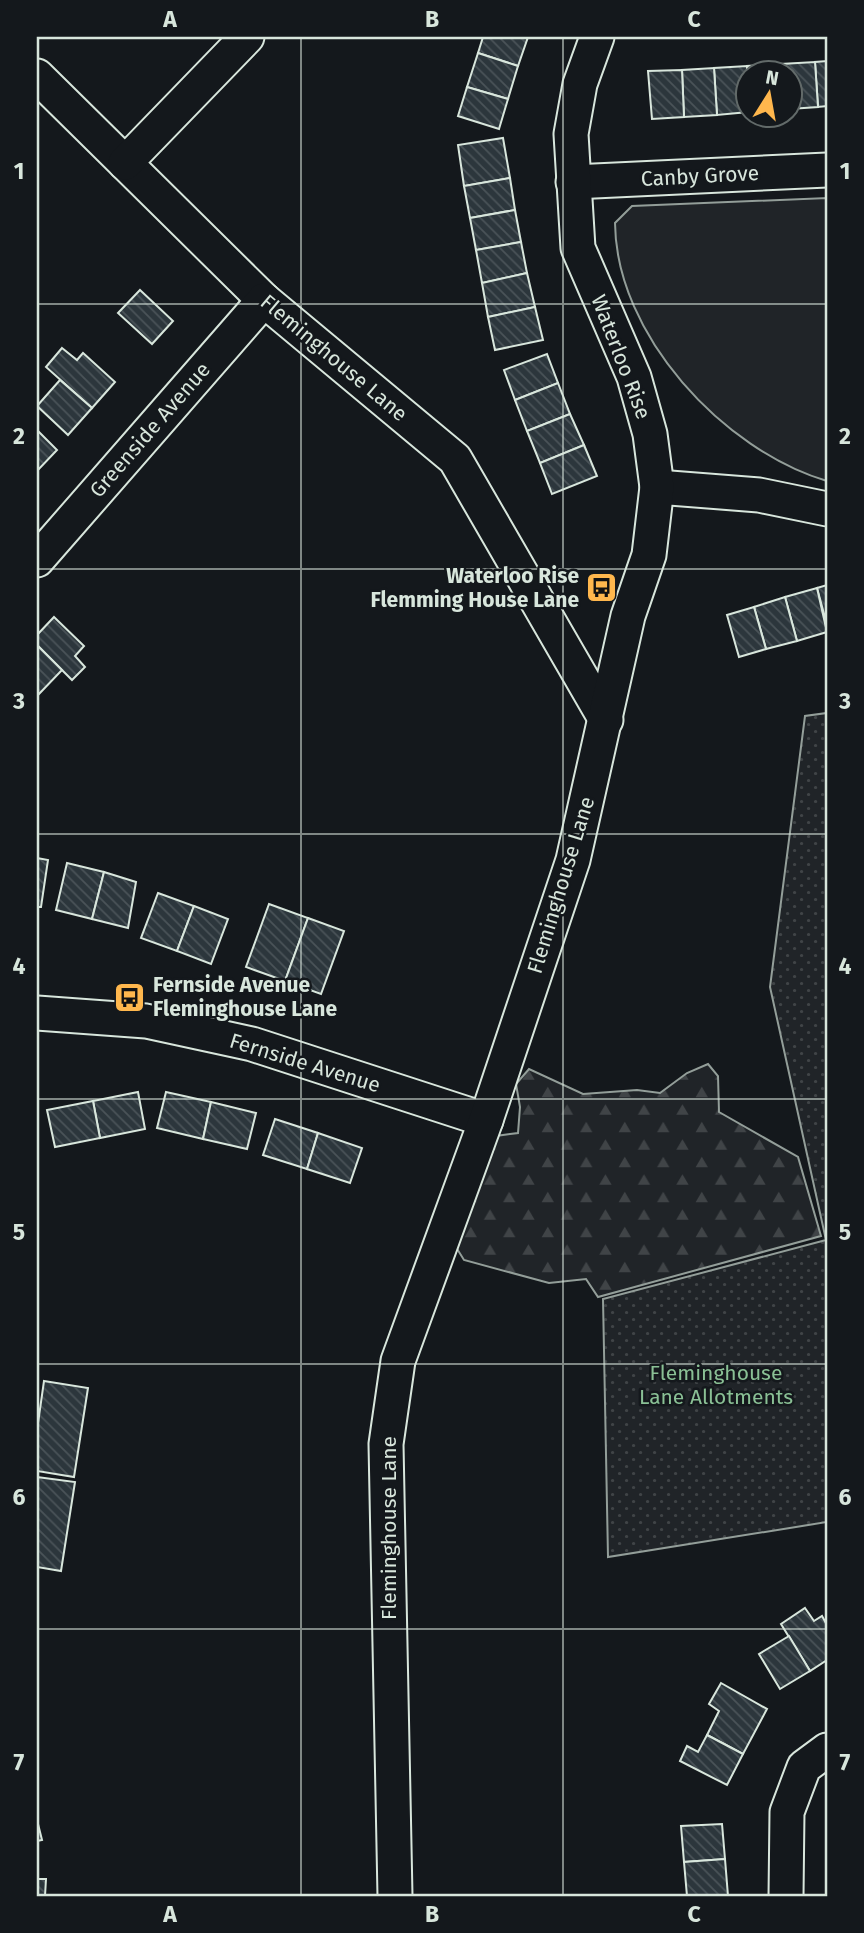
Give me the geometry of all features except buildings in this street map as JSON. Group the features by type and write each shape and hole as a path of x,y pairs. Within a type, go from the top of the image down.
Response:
{"street":[{"path":"125,163 247,37"},
{"name":"Waterloo Rise","path":"597,37 580,84 571,134 578,248 634,377 650,434 657,487 649,555 628,616 606,720"},
{"name":"Fleminghouse Lane","path":"37,76 264,300 455,459 606,720 573,860 486,1120 398,1361 386,1444 395,1896"},
{"name":"Canby Grove","path":"573,182 827,170"},
{"name":"Greenside Avenue","path":"37,560 264,300"},
{"path":"657,487 759,495 827,509"},
{"name":"Fernside Avenue","path":"37,1013 146,1021 252,1044 486,1120"},
{"path":"786,1896 787,1812 804,1767 827,1750"}],"green space":[{"path":"827,198 827,481 788,466 750,443 714,415 682,382 655,346 634,306 620,265 615,223 632,206"},
{"name":"Fleminghouse Lane Allotments","path":"827,713 827,1522 608,1557 603,1299 826,1240 770,987 805,716"},
{"path":"708,1064 718,1076 719,1112 798,1157 821,1236 598,1297 586,1279 549,1283 464,1260 449,1236 496,1136 518,1133 520,1107 516,1084 529,1069 583,1094 637,1090 660,1093 687,1073"}],"place":[{"name":"Waterloo Rise Flemming House Lane","path":"602,588"},
{"name":"Fernside Avenue Fleminghouse Lane","path":"130,997"}]}
